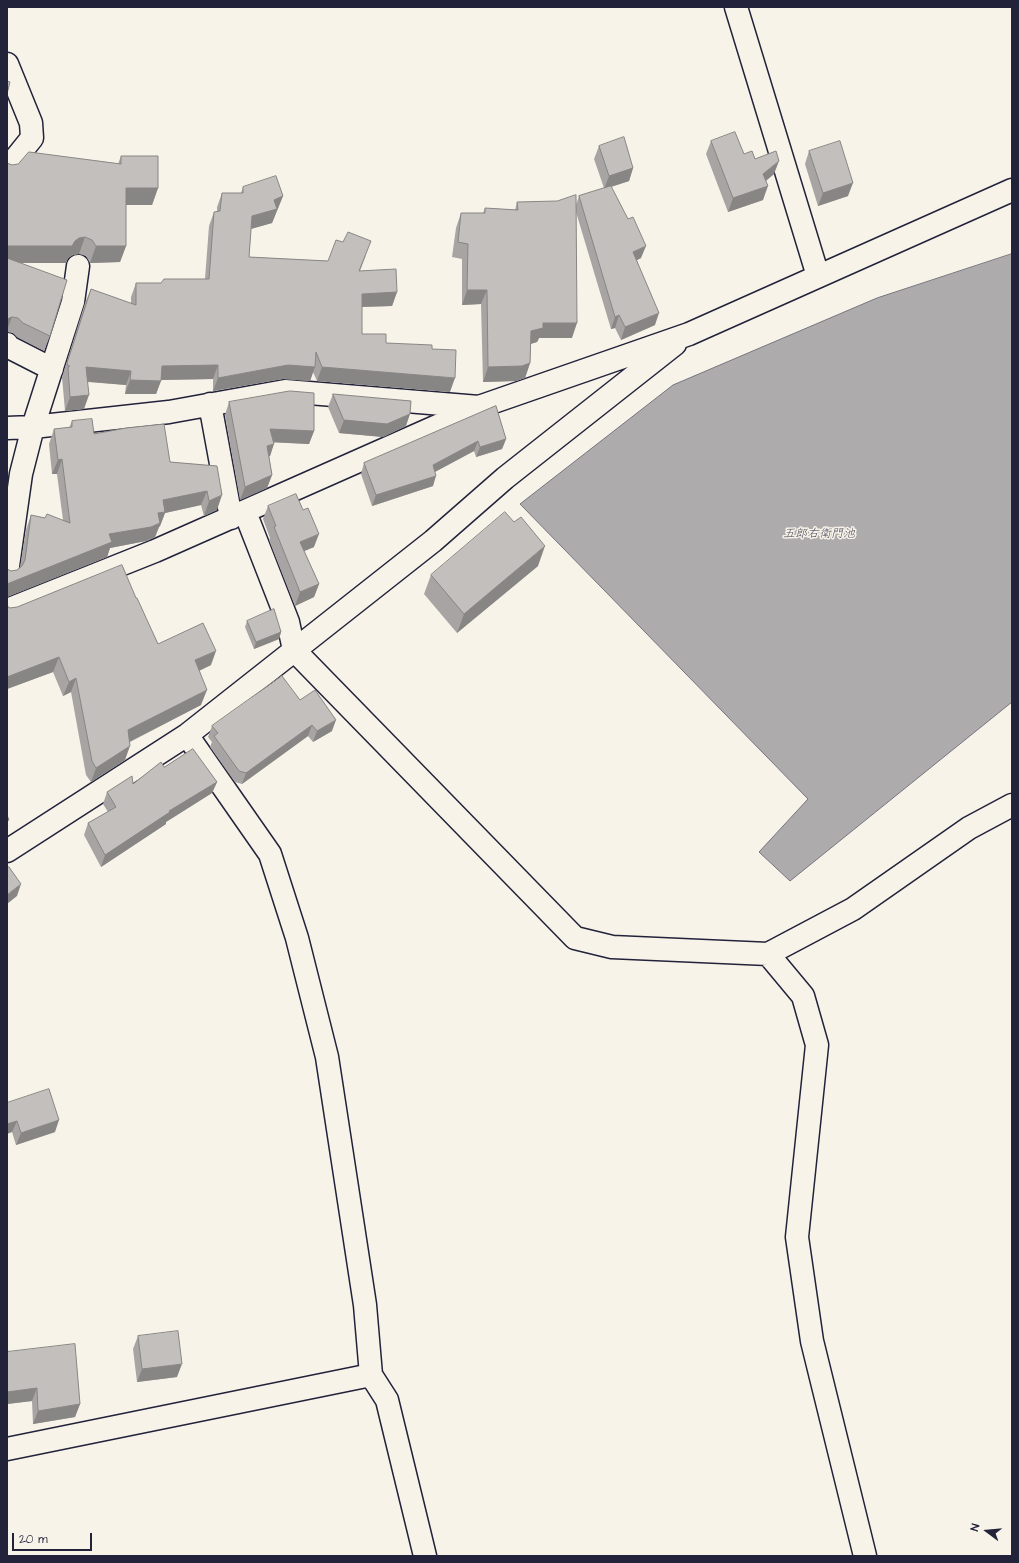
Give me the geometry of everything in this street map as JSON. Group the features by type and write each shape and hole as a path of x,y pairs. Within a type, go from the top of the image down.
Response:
{"street":[{"path":"736,7 818,276"},
{"path":"7,64 31,122 32,138 7,169"},
{"path":"7,610 155,551 479,407 689,334 1012,190"},
{"path":"7,574 21,474 33,427 73,302 78,266"},
{"path":"7,851 187,735 433,541 505,478 689,334"},
{"path":"7,344 8,346 52,369"},
{"path":"7,428 33,427 169,412 286,391 479,407"},
{"path":"210,404 238,515 288,622 294,650 575,938 612,947 768,954 853,909 969,828 1012,805"},
{"path":"187,735 270,854 297,938 327,1057 365,1305 371,1375 387,1400 425,1556"},
{"path":"768,954 803,996 817,1044 797,1237 812,1341 865,1556"},
{"path":"7,1449 371,1375"}],"water":[{"name":"五郎右衛門池","path":"1012,254 1012,702 790,881 759,852 808,799 520,504 673,385 877,298"}],"building":[{"path":"7,81 10,82 7,94"},
{"path":"735,132 744,154 752,151 755,159 776,151 779,161 763,174 768,186 733,198 711,141"},
{"path":"624,137 633,168 609,176 599,146"},
{"path":"840,141 853,183 823,193 809,151"},
{"path":"29,152 121,164 121,156 158,156 158,188 126,188 126,246 96,246 92,240 85,237 79,238 72,246 7,246 7,163 12,165 18,164"},
{"path":"276,176 283,196 274,200 277,209 252,216 249,257 328,261 336,240 343,242 348,232 371,241 359,271 396,269 397,292 362,294 362,334 386,334 386,343 432,345 432,349 456,350 455,378 322,367 316,352 315,367 288,365 218,378 218,365 162,366 161,381 130,380 131,371 86,367 89,395 70,397 68,367 70,366 68,366 67,363 91,289 136,305 136,283 161,283 164,279 209,279 214,212 220,211 222,193 243,193 243,187"},
{"path":"611,186 628,219 633,217 646,246 633,252 659,313 625,327 619,315 615,317 579,196"},
{"path":"576,195 577,323 543,323 543,328 531,331 530,363 522,366 488,367 487,290 467,290 468,244 458,242 461,213 485,213 485,208 518,210 517,202 557,201"},
{"path":"7,258 67,280 50,336 23,323 18,318 12,317 7,319"},
{"path":"290,391 314,393 314,431 270,429 274,444 267,446 272,475 245,487 229,402"},
{"path":"333,394 411,401 410,414 387,424 344,420"},
{"path":"496,406 506,439 480,447 478,441 433,465 436,476 376,495 364,463"},
{"path":"92,419 94,434 126,428 164,424 170,462 217,466 222,495 209,501 207,491 163,500 165,512 158,513 160,523 151,527 109,534 112,542 7,584 7,569 11,571 17,570 22,566 25,560 31,515 45,518 47,514 70,523 62,459 58,460 54,429 72,427 72,421"},
{"path":"296,494 303,510 308,508 319,534 300,542 319,584 300,592 274,527 276,526 268,506"},
{"path":"505,512 514,522 521,517 545,546 464,614 431,575"},
{"path":"122,565 158,644 203,623 216,651 195,660 207,690 128,730 130,746 96,768 92,761 76,678 69,682 59,657 7,677 7,606 10,608 17,607"},
{"path":"274,609 281,632 256,642 247,621"},
{"path":"282,676 300,700 315,690 336,720 317,731 312,725 246,773 239,771 214,736 218,733 212,726"},
{"path":"193,749 217,782 169,811 170,812 105,855 88,823 116,807 107,792 132,776 133,784 161,762 164,767"},
{"path":"9,867 21,884 7,895 7,868"},
{"path":"49,1089 59,1120 21,1133 17,1121 7,1124 7,1103"},
{"path":"178,1331 182,1364 142,1369 138,1336"},
{"path":"75,1344 80,1404 38,1411 37,1388 7,1392 7,1352"}]}
